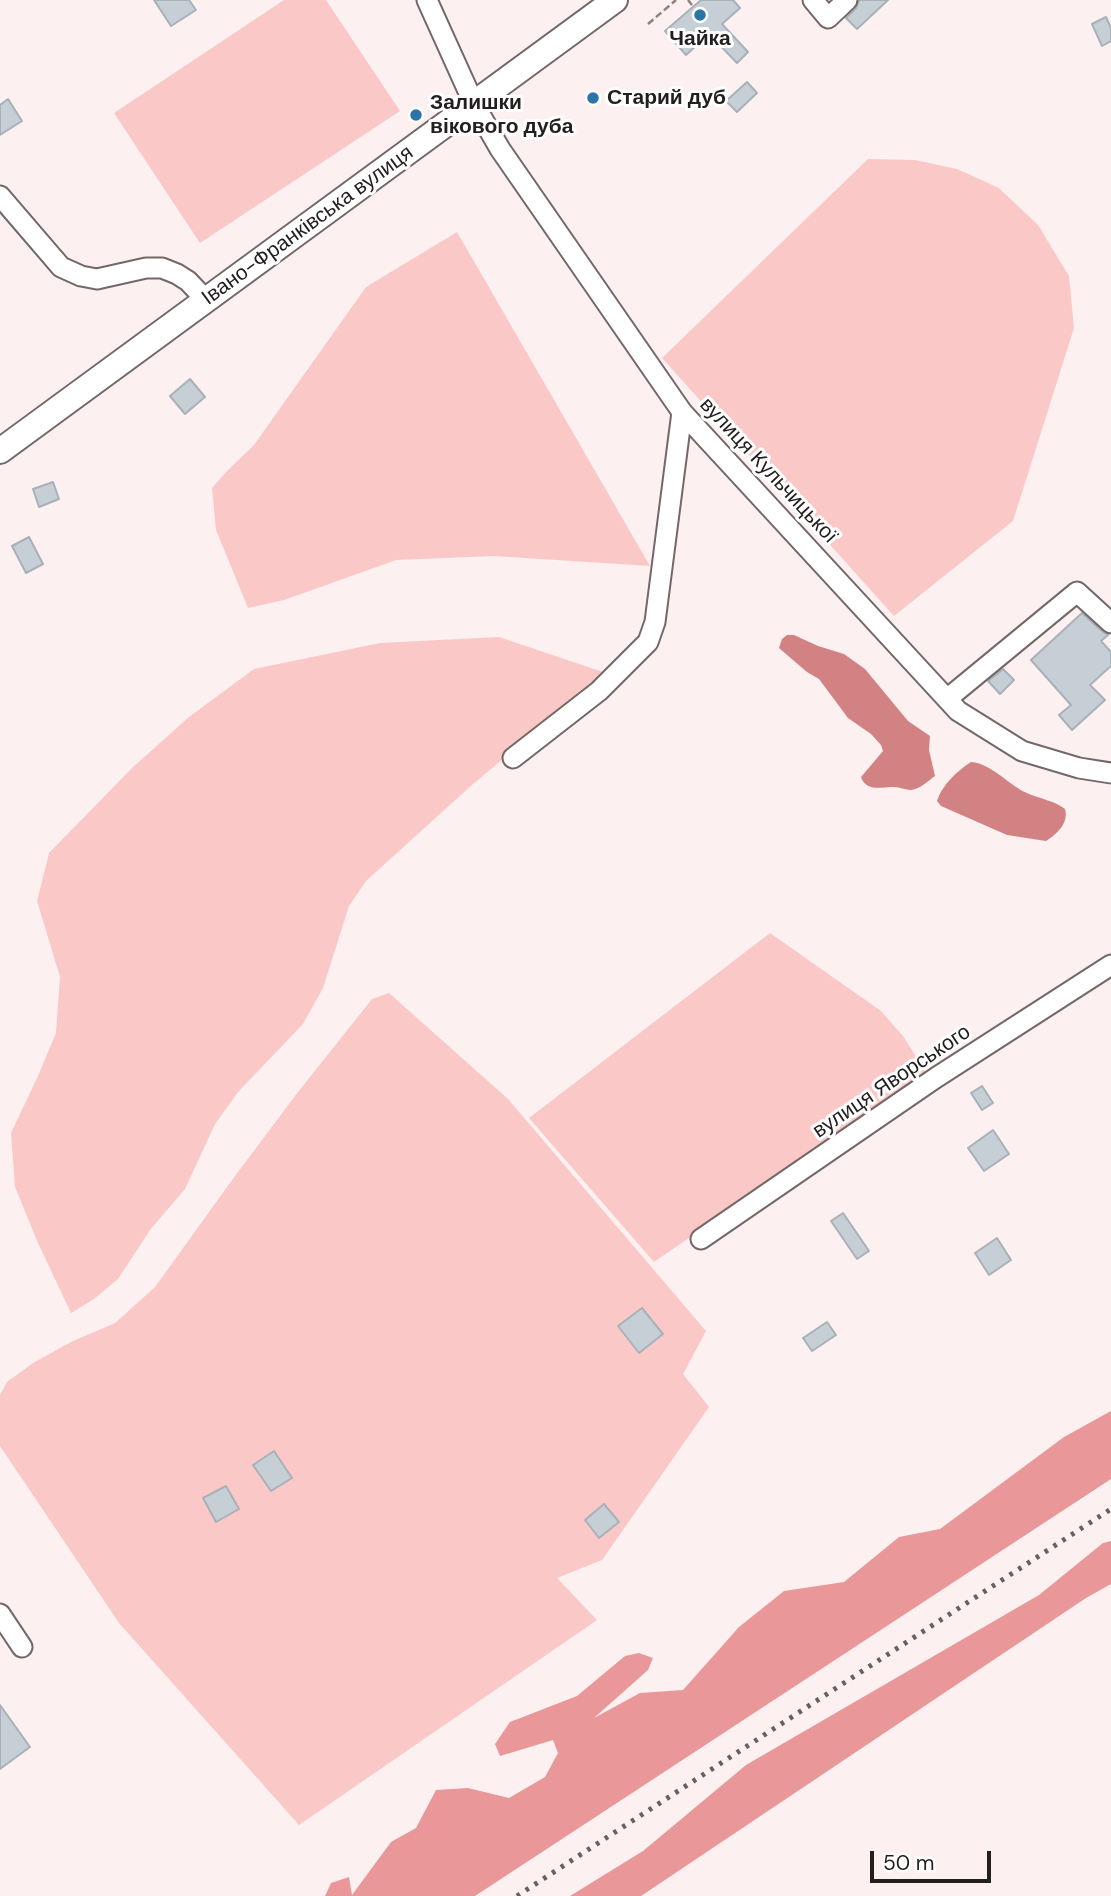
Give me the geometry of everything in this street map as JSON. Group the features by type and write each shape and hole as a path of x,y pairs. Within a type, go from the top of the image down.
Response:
{"main road":[{"name":"Івано-Франківська вулиця","path":"0,451 615,0"}],"street":[{"name":"вулиця Кульчицької","path":"427,0 474,104 500,149 682,412 958,711 1023,751 1080,768 1111,773"},
{"path":"814,0 828,18 848,0"},
{"path":"0,196 61,267 80,276 97,279 146,268 162,268 188,281 205,300"},
{"path":"513,758 599,691 648,642 655,621 682,412"},
{"path":"947,699 1077,592 1111,623"},
{"name":"вулиця Яворського","path":"701,1239 937,1077 1111,965"},
{"path":"0,1614 22,1647"}],"path":[{"path":"648,24 676,0"},
{"path":"688,0 692,5"}],"shaded area":[{"path":"284,0 326,0 400,111 200,243 114,113"},
{"path":"868,159 915,160 957,169 999,188 1038,225 1069,276 1074,328 1013,521 894,616 662,358"},
{"path":"457,232 650,566 494,556 396,560 284,600 248,608 216,530 212,488 254,445 366,287"},
{"path":"787,635 794,635 844,654 865,669 908,721 930,736 929,750 935,776 911,790 866,785 861,777 883,751 881,745 871,734 848,718 819,679 779,648 782,639"},
{"path":"499,637 606,673 473,784 366,881 349,906 323,988 303,1024 238,1092 215,1124 185,1189 150,1230 118,1279 94,1299 71,1313 15,1187 11,1133 56,1033 60,977 37,901 49,853 132,768 189,717 254,669 380,643"},
{"path":"971,762 987,767 1022,790 1065,809 1061,828 1046,841 1007,835 941,806 937,801 942,789 955,774"},
{"path":"770,933 881,1011 903,1036 927,1074 654,1262 529,1118"},
{"path":"389,993 508,1099 706,1331 683,1374 709,1407 602,1560 557,1578 597,1620 299,1825 119,1623 0,1446 0,1395 7,1382 33,1363 71,1342 115,1323 155,1287 298,1092 372,999"},
{"path":"1111,1411 1111,1479 475,1896 325,1896 331,1883 349,1877 352,1895 391,1842 416,1828 436,1790 468,1788 509,1798 545,1777 558,1753 553,1740 500,1756 495,1744 510,1722 577,1696 625,1656 639,1653 653,1658 648,1670 594,1718 640,1693 683,1690 739,1627 784,1591 844,1582 899,1537 940,1529 1064,1437"},
{"path":"1111,1541 1111,1584 1086,1598 641,1896 570,1896 643,1851 746,1765 1039,1595 1103,1543"}],"building":[{"path":"154,0 189,0 196,10 171,26"},
{"path":"701,0 733,0 740,8 722,24 748,52 737,63 709,34 686,55 665,31"},
{"path":"859,0 888,0 857,29 846,18 856,8"},
{"path":"1106,17 1111,28 1111,41 1102,46 1092,24"},
{"path":"747,82 757,93 737,112 726,101"},
{"path":"8,99 22,121 0,135 0,105"},
{"path":"190,379 205,397 185,414 170,396"},
{"path":"53,482 59,499 39,507 33,489"},
{"path":"29,537 43,564 26,573 12,546"},
{"path":"1082,613 1108,635 1101,641 1111,652 1111,666 1090,685 1105,700 1072,730 1059,715 1071,705 1031,660"},
{"path":"1003,669 1014,680 1000,694 988,681"},
{"path":"982,1086 993,1103 982,1110 971,1093"},
{"path":"993,1130 1009,1154 984,1171 968,1148"},
{"path":"843,1213 869,1251 857,1259 831,1221"},
{"path":"997,1238 1011,1260 989,1275 975,1253"},
{"path":"642,1308 663,1334 639,1353 618,1326"},
{"path":"827,1322 836,1335 812,1351 803,1338"},
{"path":"274,1451 292,1478 271,1491 253,1465"},
{"path":"226,1486 239,1509 216,1522 203,1498"},
{"path":"604,1504 619,1522 599,1538 585,1520"},
{"path":"0,1705 30,1747 0,1769"}],"railway":[{"path":"517,1896 1111,1509"}],"place":[{"name":"Чайка","path":"700,15"},
{"name":"Старий дуб","path":"593,98"},
{"name":"Залишки вікового дуба","path":"416,115"}]}
